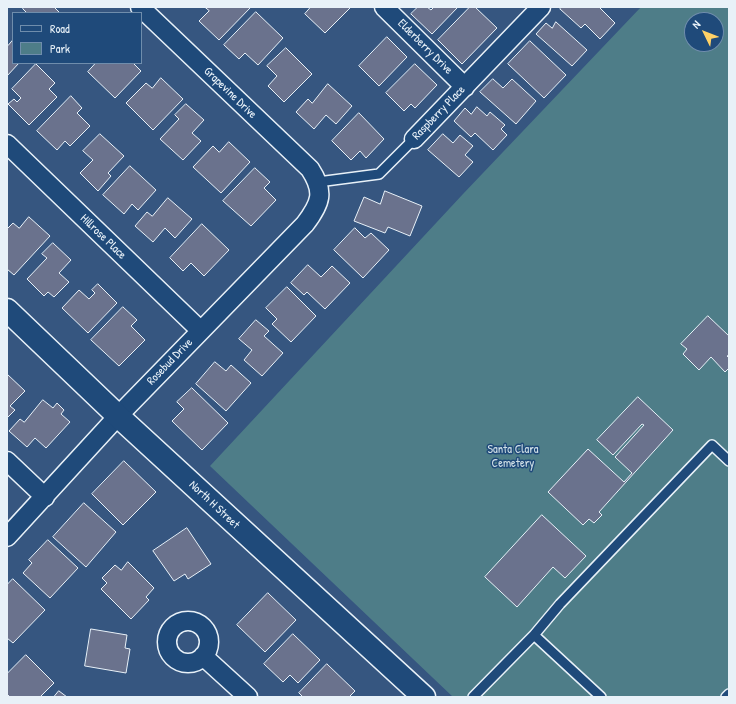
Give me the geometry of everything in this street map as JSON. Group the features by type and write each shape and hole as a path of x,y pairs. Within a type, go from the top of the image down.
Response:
{"street":[{"name":"Grapevine Drive","path":"140,7 310,169 318,182"},
{"name":"Elderberry Drive","path":"384,7 465,87"},
{"name":"Raspberry Place","path":"414,139 540,7"},
{"name":"Hillrose Place","path":"7,144 200,330"},
{"name":"Rosebud Drive","path":"7,537 118,416 200,330 305,224 315,211 320,197 318,182"},
{"name":"North H Street","path":"7,310 118,416 424,697"},
{"path":"7,461 45,497"},
{"path":"203,656 248,697"}],"lane":[{"name":"Raspberry Place","path":"318,182 379,174 414,139"},
{"path":"473,697 534,635 560,604 712,445 729,461"},
{"path":"534,635 601,697"},
{"path":"726,697 729,694"}],"green space":[{"name":"Santa Clara Cemetery","path":"641,7 729,7 729,697 453,697 210,466 463,194"}],"building":[{"path":"24,7 54,7 59,12 26,12 23,9"},
{"path":"205,7 251,7 219,40 199,21 209,11"},
{"path":"311,7 351,7 325,33 305,14"},
{"path":"418,7 427,7 431,10 434,7 458,7 432,34 411,14"},
{"path":"470,7 475,7 497,28 462,64 438,40"},
{"path":"562,7 599,7 615,23 600,39 585,24 581,28 560,9"},
{"path":"256,12 283,38 258,65 245,53 239,59 224,45"},
{"path":"556,22 587,50 572,66 536,34 546,23 552,28"},
{"path":"387,37 407,57 379,86 359,66"},
{"path":"12,41 12,64 18,64 7,76 7,44 8,45"},
{"path":"530,41 566,75 544,98 508,64"},
{"path":"286,48 312,74 284,102 268,86 277,76 267,66"},
{"path":"36,64 55,83 49,89 57,97 29,125 8,104 14,99 17,102 21,98 12,89"},
{"path":"95,64 134,64 141,71 115,98 88,72"},
{"path":"415,64 437,85 415,108 411,104 404,111 386,93"},
{"path":"161,78 183,99 153,130 126,103 146,83 152,88"},
{"path":"493,79 503,88 512,79 536,101 516,124 480,92"},
{"path":"328,84 352,106 336,124 326,115 314,129 296,112 308,99 312,103"},
{"path":"71,96 82,108 77,113 90,126 70,146 65,141 57,150 37,131"},
{"path":"186,104 204,120 192,133 201,141 183,160 160,139 179,119 175,115"},
{"path":"477,107 487,116 490,112 505,125 501,129 507,135 493,150 475,133 471,137 454,121 465,108 471,114"},
{"path":"359,113 384,139 366,158 360,151 351,160 332,141"},
{"path":"100,134 124,156 108,173 111,176 98,191 80,173 93,160 83,151"},
{"path":"443,134 453,143 460,135 473,146 465,155 473,162 459,177 428,150"},
{"path":"229,142 250,162 221,193 193,167 213,146 219,152"},
{"path":"130,166 156,190 138,210 132,204 124,214 103,195"},
{"path":"255,168 270,182 264,188 276,200 251,226 223,201"},
{"path":"385,191 422,206 410,236 388,227 385,233 354,221 364,197 380,204"},
{"path":"168,198 192,219 175,238 165,228 153,242 135,226 147,212 152,216"},
{"path":"29,217 50,236 14,275 7,269 7,229 13,223 19,228"},
{"path":"202,224 229,250 204,276 191,263 183,271 170,258"},
{"path":"355,228 365,238 371,233 389,250 363,278 334,250"},
{"path":"53,243 71,260 59,273 69,282 54,297 48,292 44,296 27,279 47,258 42,254"},
{"path":"308,265 321,277 332,266 350,283 325,309 307,292 304,295 291,283"},
{"path":"98,284 117,303 88,333 62,308 79,290 89,299 95,293 92,290"},
{"path":"287,287 316,316 291,342 272,324 277,319 266,308"},
{"path":"123,307 137,320 131,326 145,340 119,366 91,340"},
{"path":"708,316 729,336 729,355 727,356 729,358 729,368 725,372 711,357 699,370 683,354 687,349 681,344"},
{"path":"256,320 269,331 264,336 283,353 262,376 244,360 252,350 239,339"},
{"path":"215,362 226,371 231,365 251,383 226,411 196,384"},
{"path":"7,374 25,391 10,406 15,410 7,418"},
{"path":"192,388 228,423 202,450 172,421 184,409 177,402"},
{"path":"638,397 673,430 599,512 602,515 594,523 589,519 583,525 548,492 588,449 624,482 632,473 615,457 644,425 642,424 613,455 597,440"},
{"path":"43,400 53,408 57,403 64,410 61,414 70,422 46,448 35,438 27,447 9,431 20,419 24,422"},
{"path":"124,461 156,492 123,525 92,494"},
{"path":"84,503 116,532 86,567 53,537"},
{"path":"542,515 586,556 565,578 553,567 517,607 485,577"},
{"path":"187,528 211,564 188,579 185,574 174,581 153,551"},
{"path":"48,540 78,568 50,598 23,573 32,563 29,560"},
{"path":"128,562 154,588 146,597 149,600 131,619 101,589 107,583 102,578 115,565 121,570"},
{"path":"13,579 45,610 13,643 7,638 7,585"},
{"path":"268,593 296,620 265,652 237,625"},
{"path":"91,629 127,635 125,648 130,649 126,673 85,666"},
{"path":"293,634 320,660 298,683 290,675 283,682 264,664"},
{"path":"26,655 54,683 40,697 10,697 7,694 7,674"},
{"path":"327,664 355,691 349,697 303,697 299,693"},
{"path":"59,691 67,697 54,697"}]}
